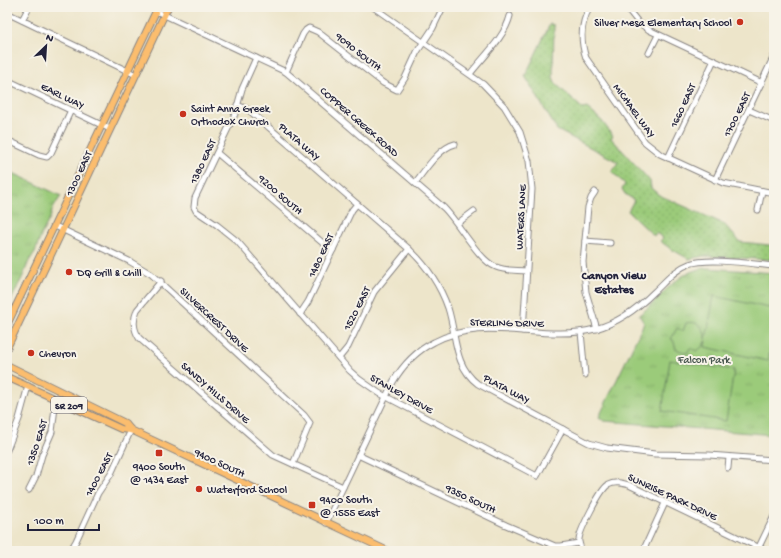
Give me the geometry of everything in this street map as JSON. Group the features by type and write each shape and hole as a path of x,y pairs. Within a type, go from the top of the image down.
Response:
{"main road":[{"name":"1300 EAST","path":"7,348 168,7"},
{"name":"1300 EAST","path":"7,326 103,126 157,9"},
{"name":"9400 SOUTH","path":"7,365 125,423 131,430 388,551"},
{"name":"9400 SOUTH","path":"7,376 121,430 131,430"}],"street":[{"path":"22,20 29,7"},
{"path":"424,42 433,28 443,7"},
{"name":"MICHAEL WAY","path":"590,7 586,15 582,32 582,45 586,58 645,142 660,154 715,180 732,185 774,193"},
{"path":"626,7 638,22 658,34 762,82"},
{"name":"WATERS LANE","path":"375,8 470,74 489,89 504,106 520,132 526,146 529,160 532,189 523,331"},
{"name":"COPPER CREEK ROAD","path":"157,9 164,15 286,72 444,208 458,223 480,256 490,265 501,269 526,271"},
{"path":"7,13 136,75"},
{"path":"470,74 504,32 510,16"},
{"name":"9090 SOUTH","path":"286,72 303,34 309,28 318,32 384,83 397,90 424,42"},
{"path":"649,53 658,34"},
{"name":"1700 EAST","path":"715,180 774,56"},
{"name":"1380 EAST","path":"194,207 196,198 235,114 242,88 256,58"},
{"name":"1660 EAST","path":"668,158 714,60"},
{"name":"EARL WAY","path":"7,80 110,129"},
{"name":"PLATA WAY","path":"237,105 250,111 409,250 425,266 438,285 449,310 460,360 464,370 470,378 589,443 607,448 655,454 774,460"},
{"path":"7,140 39,155 47,157 51,153 71,110"},
{"path":"749,110 774,121"},
{"path":"415,182 442,151 455,144"},
{"name":"9200 SOUTH","path":"217,152 324,244 333,250"},
{"path":"758,210 762,191"},
{"path":"595,192 588,207 584,262 585,287 597,329"},
{"name":"1480 EAST","path":"300,314 308,302 357,204"},
{"name":"STANLEY DRIVE","path":"194,207 196,211 237,241 359,379 386,396 537,476 563,429"},
{"path":"458,223 474,212"},
{"name":"SILVERCREST DRIVE","path":"55,226 135,264 160,281 304,415 310,423 292,464"},
{"path":"585,242 610,243"},
{"name":"1520 EAST","path":"339,358 348,347 374,292 409,250"},
{"name":"STERLING DRIVE","path":"326,523 386,396 399,372 414,355 431,343 454,333 481,329 560,333 581,332 597,329 634,310 673,274 690,264 709,261 774,266"},
{"name":"SANDY HILLS DRIVE","path":"160,281 136,310 134,327 138,338 279,458 343,487"},
{"path":"581,332 585,375"},
{"path":"7,450 28,386"},
{"name":"1350 EAST","path":"30,490 52,432 56,399"},
{"name":"1400 EAST","path":"70,550 98,493 111,474 131,430"},
{"name":"9350 SOUTH","path":"358,455 549,544 561,546 579,542"},
{"path":"728,468 729,457"},
{"name":"SUNRISE PARK DRIVE","path":"579,542 580,535 604,488 615,483 622,483 758,549 766,551"},
{"path":"643,551 665,503"},
{"path":"758,549 774,516"},
{"path":"579,542 582,551"}],"green space":[{"path":"550,24 554,25 553,77 556,84 583,109 587,108 602,121 613,136 611,138 650,181 651,188 659,195 724,224 740,242 770,245 774,248 774,260 704,256 689,259 660,241 663,238 656,233 654,236 628,211 634,200 625,194 622,189 625,184 612,172 618,162 557,130 525,76"},
{"path":"7,170 61,196 53,208 35,252 29,261 7,308"},
{"name":"Falcon Park","path":"708,268 774,273 774,435 604,421 599,417 644,323 639,315 670,286 687,273"},
{"path":"714,296 774,309 774,327 768,361 705,347 706,340 702,347 697,351 690,348 687,353 675,349 673,340 671,339 677,328 683,331 686,323 691,322 698,324 704,331 706,339"},
{"path":"670,360 734,370 726,421 662,411"}],"place":[{"name":"Silver Mesa Elementary School","path":"740,22"},
{"name":"Saint Anna Greek Orthodox Church","path":"183,114"},
{"name":"DQ Grill & Chill","path":"69,272"},
{"name":"Chevron","path":"31,353"},
{"name":"9400 South @ 1434 East","path":"159,453"},
{"name":"Waterford School","path":"199,489"},
{"name":"9400 South @ 1555 East","path":"312,505"}],"district":[{"name":"Canyon View Estates","path":"614,282"}]}
